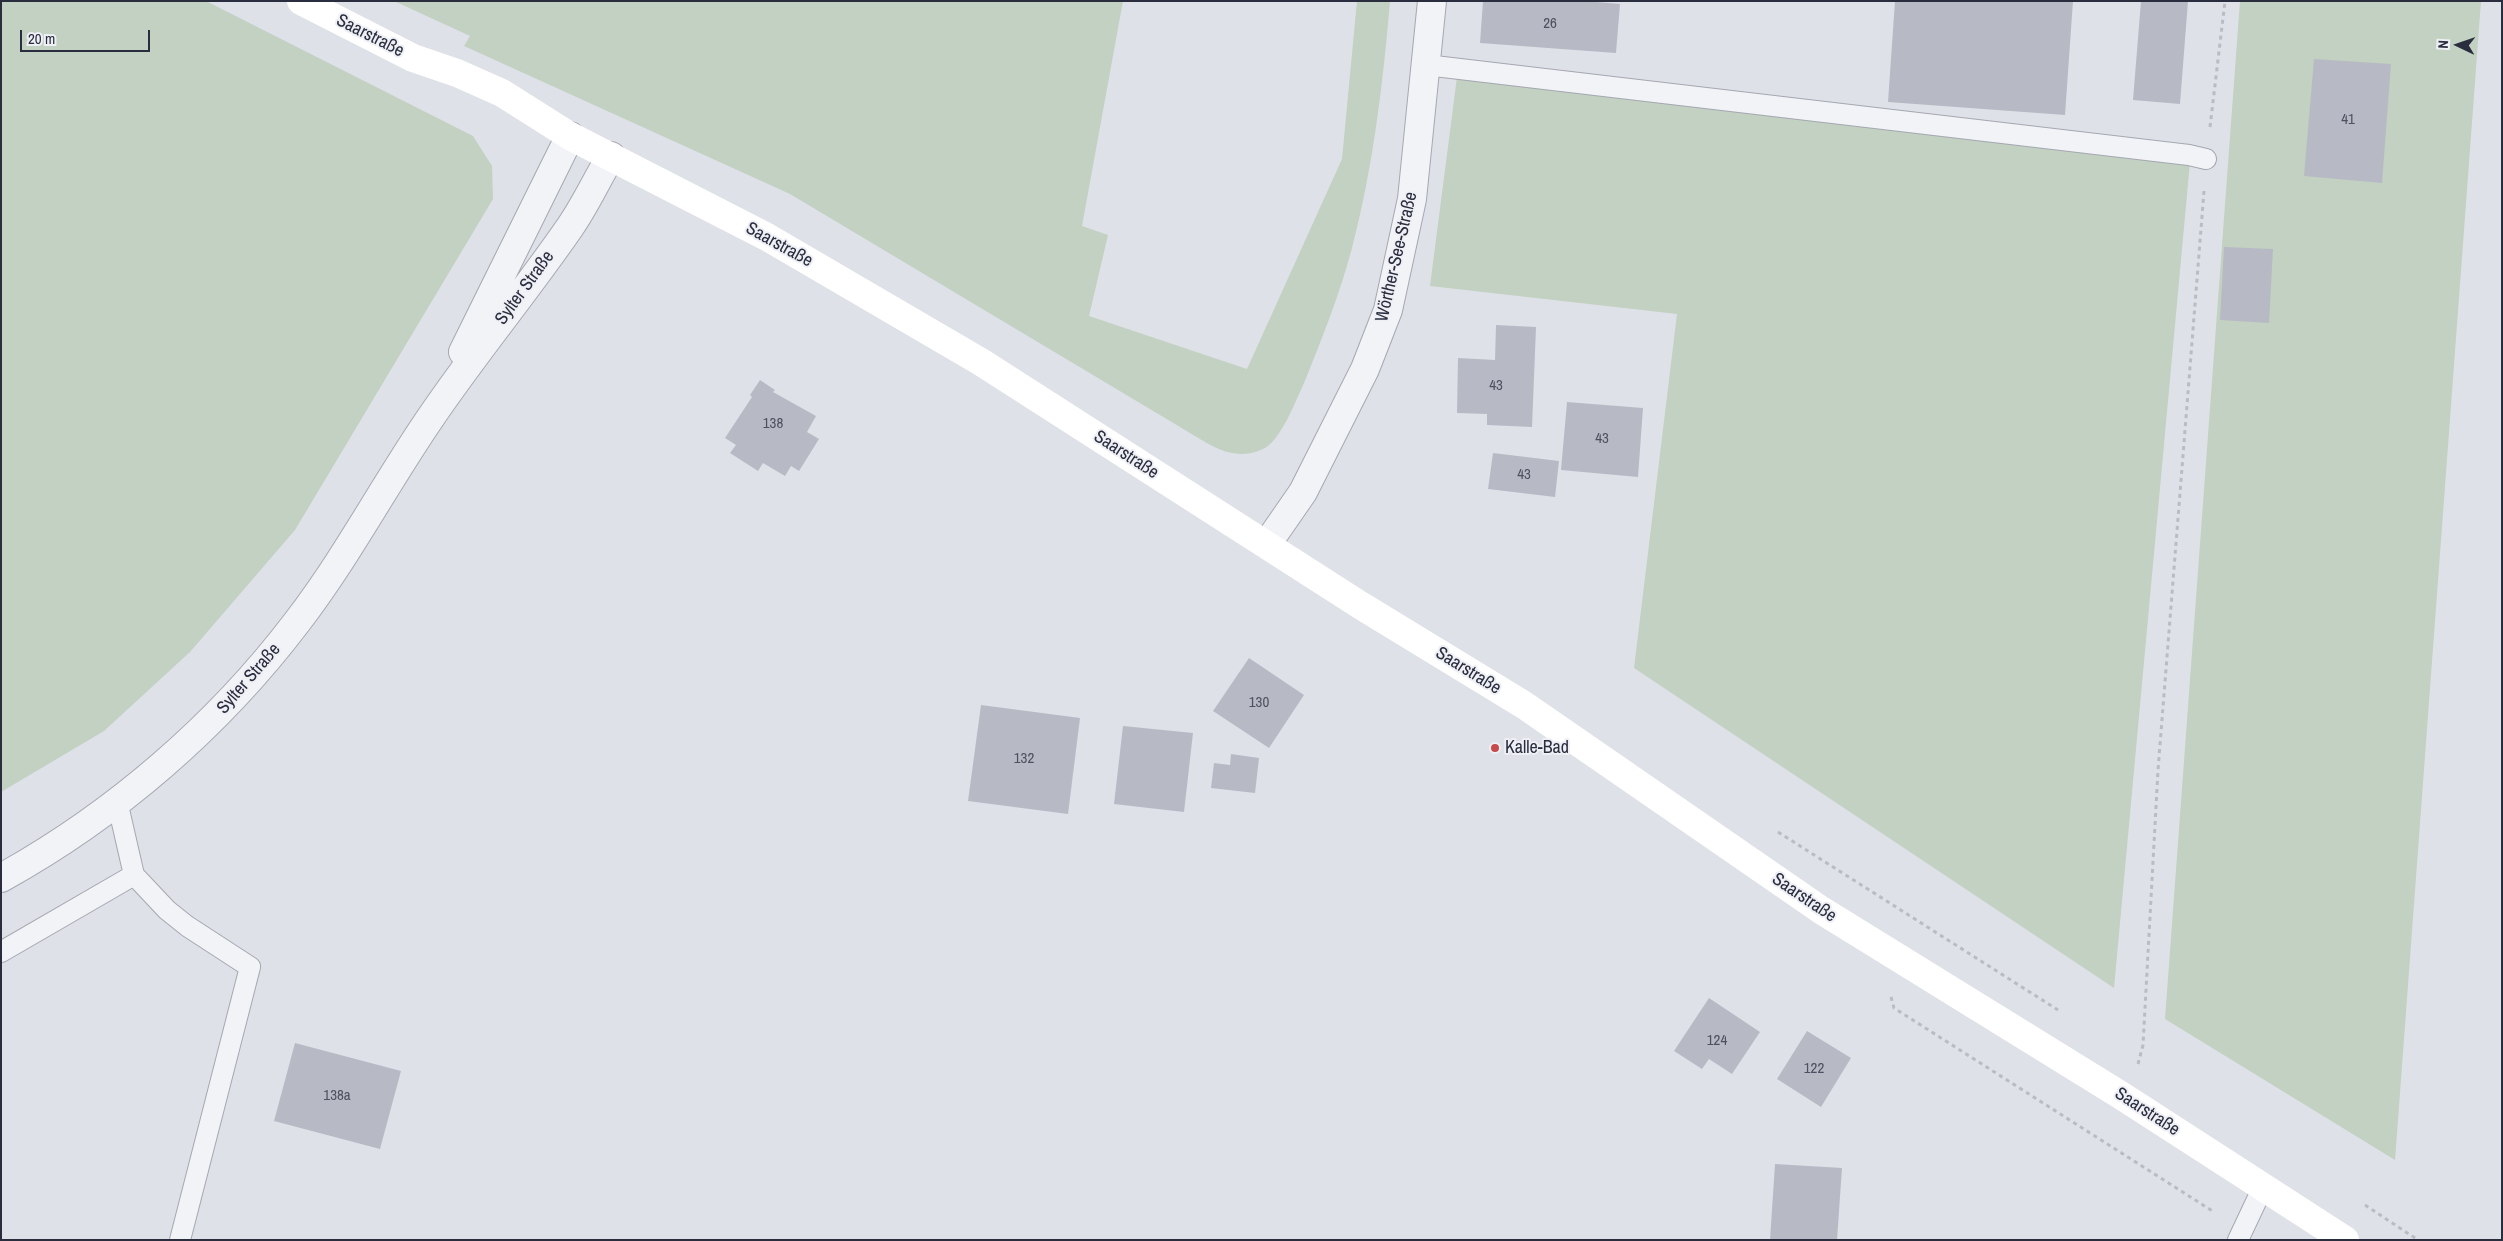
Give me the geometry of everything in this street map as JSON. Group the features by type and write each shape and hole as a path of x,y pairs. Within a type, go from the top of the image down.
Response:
{"main road":[{"name":"Saarstraße","path":"301,1 413,58 496,90 570,136 767,237 981,362 1524,705 1821,910 2122,1096 2345,1240"}],"street":[{"name":"Wörther-See-Straße","path":"1267,544 1303,492 1365,369 1388,310 1412,199 1432,1"},
{"name":"Sylter Straße","path":"431,416 570,136"},
{"name":"Sylter Straße","path":"1,878 65,838 117,801 207,726 255,676 299,620 431,416 572,225 611,156"}],"lane":[{"path":"1426,65 2189,155 2206,159"},
{"path":"117,801 134,875 173,916 250,967 180,1240"},
{"path":"1,952 134,875"},
{"path":"2240,1235 2263,1187"}],"path":[{"path":"2122,1096 2140,1062 2143,1045 2158,770 2206,159 2225,1"},
{"path":"1773,829 2065,1014"},
{"path":"1894,1008 2240,1235"},
{"path":"2131,1056 2140,1062"},
{"path":"2361,1203 2418,1240"}],"green space":[{"path":"1,1 206,1 473,136 492,166 493,199 295,530 190,652 104,731 1,792"},
{"path":"394,1 1123,1 1082,226 1108,235 1089,316 1247,369 1342,159 1357,1 1390,1 1380,94 1366,187 1342,282 1304,383 1282,429 1270,445 1252,453 1241,454 1230,453 1210,445 790,194 464,46 470,36"},
{"path":"2240,1 2481,1 2395,1160 2165,1019"},
{"path":"1457,77 2191,151 2114,988 1634,668 1677,314 1430,286"}],"building":[{"path":"1483,1 1584,1 1620,4 1616,53 1480,43"},
{"path":"1895,1 2073,1 2065,115 1888,102"},
{"path":"2141,1 2188,1 2180,104 2133,100"},
{"path":"2314,59 2391,64 2382,183 2304,176"},
{"path":"2224,247 2273,249 2269,323 2220,320"},
{"path":"1496,325 1536,327 1532,427 1487,425 1487,414 1457,413 1458,358 1495,360"},
{"path":"760,380 775,390 773,392 816,416 807,432 819,439 799,471 791,466 785,476 763,463 758,471 730,453 736,445 725,438 752,397 750,395"},
{"path":"1567,402 1643,408 1638,477 1561,470"},
{"path":"1493,453 1559,461 1555,497 1488,489"},
{"path":"1249,658 1304,695 1269,748 1213,711"},
{"path":"981,705 1080,718 1068,814 968,801"},
{"path":"1123,726 1193,733 1184,812 1114,804"},
{"path":"1231,754 1259,758 1255,793 1211,788 1214,763 1230,765"},
{"path":"1709,998 1760,1032 1732,1074 1709,1059 1702,1069 1674,1051"},
{"path":"1807,1031 1851,1058 1821,1107 1777,1079"},
{"path":"295,1043 401,1071 380,1149 274,1121"},
{"path":"1775,1164 1842,1168 1837,1240 1770,1240"}],"place":[{"name":"Kalle-Bad","path":"1495,748"}]}
